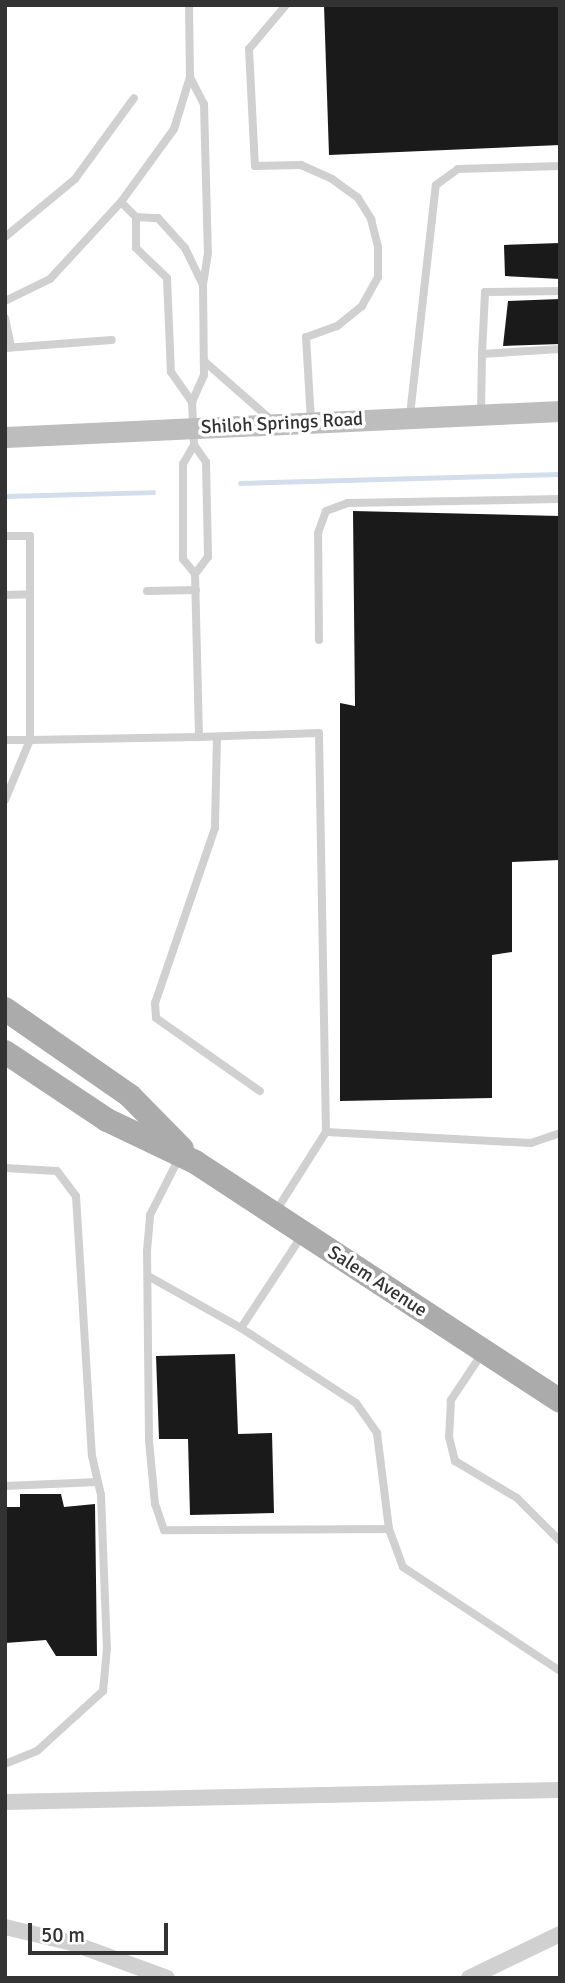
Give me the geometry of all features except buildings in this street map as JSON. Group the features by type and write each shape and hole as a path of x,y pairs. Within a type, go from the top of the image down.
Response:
{"main road":[{"name":"Shiloh Springs Road","path":"5,437 194,437 278,425 560,411"},
{"name":"Salem Avenue","path":"5,1009 118,1087 188,1159"},
{"path":"5,1040 48,1067 118,1087"},
{"name":"Salem Avenue","path":"5,1052 107,1120 188,1159 560,1401"}],"street":[{"path":"8,1799 560,1790"},
{"path":"5,1927 72,1943 167,1978"},
{"path":"469,1978 560,1934"}],"lane":[{"path":"5,300 50,279 121,202 174,129 190,77 189,5"},
{"path":"286,5 248,49 255,166 301,165 332,179 358,198 371,219 378,247 378,277 362,306 337,326 306,337 311,423"},
{"path":"190,77 204,104 208,253 203,285 204,374 192,402 194,437 206,462 208,557 195,574"},
{"path":"5,237 75,179 134,98"},
{"path":"410,418 436,185 458,169 560,166"},
{"path":"121,202 136,217 158,218 185,248 203,285"},
{"path":"136,217 136,248 167,278 171,372 192,402"},
{"path":"481,415 485,292 560,290"},
{"path":"5,318 8,347 112,340"},
{"path":"482,354 560,349"},
{"path":"204,362 278,425"},
{"path":"194,437 183,464 183,559 195,574 199,737"},
{"path":"319,640 317,533 326,511 348,503 560,499"},
{"path":"5,536 30,536 30,740 5,800"},
{"path":"147,591 196,590"},
{"path":"5,595 29,594"},
{"path":"5,740 319,733 326,1132 274,1214"},
{"path":"217,737 215,828 155,1003 156,1018 260,1091"},
{"path":"326,1132 531,1143 560,1133"},
{"path":"188,1159 150,1215 149,1440 155,1504 164,1530 389,1529"},
{"path":"5,1168 57,1171 76,1196 92,1456 98,1482 107,1648 103,1691 37,1751 5,1764"},
{"path":"241,1328 303,1234"},
{"path":"148,1276 241,1328 356,1403 377,1433 389,1529 402,1567 560,1671"},
{"path":"484,1351 451,1400 449,1437 455,1461 517,1498 560,1541"},
{"path":"5,1486 98,1482"}],"waterway":[{"path":"240,483 560,474"},
{"path":"5,496 153,492"}]}
